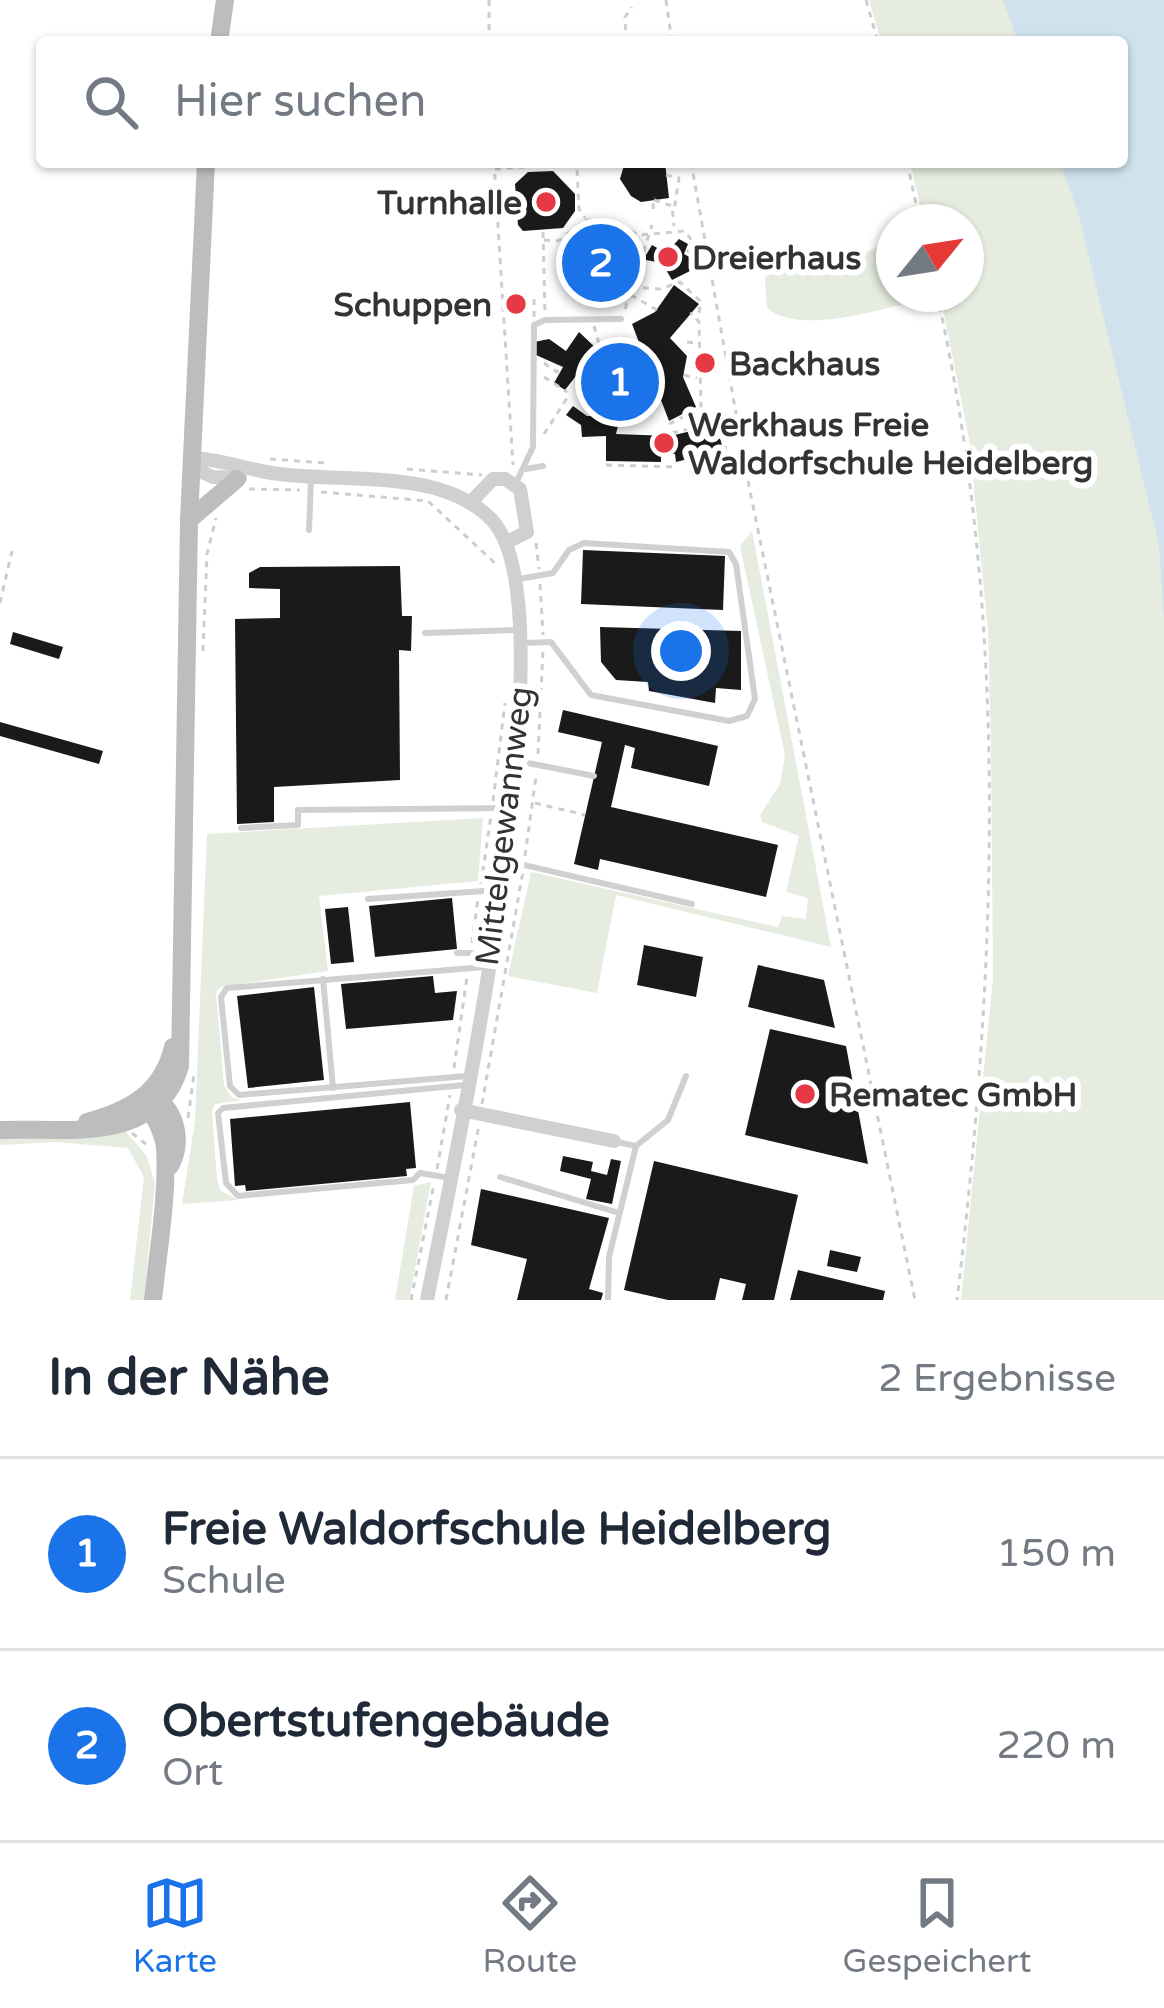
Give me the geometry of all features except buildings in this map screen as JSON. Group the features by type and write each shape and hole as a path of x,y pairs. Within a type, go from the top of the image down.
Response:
{"main road":[{"path":"220,36 225,0"},
{"path":"153,1300 165,1175 164,1141 153,1103 180,1019 189,520 206,168"},
{"path":"189,520 237,479"},
{"path":"0,1130 65,1127 153,1103"}],"street":[{"name":"Mittelgewannweg","path":"191,462 213,477 237,479 269,473"},
{"name":"Mittelgewannweg","path":"191,462 422,486 470,503 495,523 507,542 518,579 523,636 518,761 427,1300"},
{"path":"470,503 493,479 515,484 525,499 526,532 507,542"},
{"path":"461,1110 614,1141"}],"lane":[{"path":"515,484 531,454 534,325 544,320 621,319"},
{"path":"526,469 543,466"},
{"path":"309,530 311,477"},
{"path":"424,633 523,636 551,642 583,687 603,699 729,721 746,716 755,699 736,564 729,552 584,543 569,550 553,573 518,579"},
{"path":"518,761 594,776"},
{"path":"241,828 298,825 298,809 512,808"},
{"path":"504,861 692,904"},
{"path":"368,899 499,890"},
{"path":"458,953 487,960"},
{"path":"466,1081 239,1095 230,1086 221,997 227,988 487,960"},
{"path":"323,979 333,1088"},
{"path":"608,1300 619,1213 636,1146 668,1120 686,1076"},
{"path":"451,1178 419,1173 413,1180 238,1196 226,1183 218,1113 223,1108 466,1081"},
{"path":"614,1141 636,1146"},
{"path":"500,1177 619,1213"}],"path":[{"path":"489,0 489,36"},
{"path":"666,0 672,36"},
{"path":"866,0 876,36"},
{"path":"626,36 626,17 632,7"},
{"path":"494,168 515,484"},
{"path":"570,168 577,170 579,209 586,220 647,235 673,230 691,236 694,250 687,250"},
{"path":"669,168 668,176 679,178 680,184 673,230"},
{"path":"693,168 741,442 915,1300"},
{"path":"908,168 916,204"},
{"path":"653,209 654,198 674,211"},
{"path":"511,201 512,220 518,220"},
{"path":"544,240 558,242 586,220"},
{"path":"621,319 652,225"},
{"path":"578,228 584,250 595,248"},
{"path":"543,232 544,320"},
{"path":"631,287 660,290 680,282 701,302 692,315 699,322 701,408 720,422 727,451 718,454"},
{"path":"534,293 534,325"},
{"path":"629,295 657,310"},
{"path":"941,312 966,436 985,631 988,745 988,975 957,1300"},
{"path":"591,319 600,347"},
{"path":"687,342 697,345"},
{"path":"543,362 557,372 562,366"},
{"path":"531,454 568,394 532,371"},
{"path":"684,375 698,379"},
{"path":"692,390 699,390"},
{"path":"669,424 701,408"},
{"path":"672,433 720,422"},
{"path":"725,444 741,442"},
{"path":"605,465 677,467"},
{"path":"0,603 12,551"},
{"path":"533,802 585,815"}],"shaded area":[{"path":"869,0 1101,0 1111,36 879,36"},
{"path":"911,168 1125,168 1164,243 1164,1300 961,1300 993,977 988,630 969,439 944,312 984,312 984,204 920,204"},
{"path":"876,248 876,311 802,320 767,308 764,266 773,254 788,250 820,269 840,267"},
{"path":"752,531 831,947 616,895 597,993 508,976 531,872 778,927 782,916 806,919 808,898 786,892 799,836 762,822 760,815 780,784 785,755 740,546"},
{"path":"483,818 478,881 319,896 328,971 220,987 216,993 224,1085 232,1098 242,1100 215,1104 212,1110 217,1179 220,1190 238,1200 182,1204 195,1121 207,834"},
{"path":"126,1132 146,1155 155,1183 144,1300 130,1300 144,1177 128,1148 55,1142 0,1145 0,1134"},
{"path":"431,1182 409,1300 395,1300 414,1186"}],"water":[{"path":"1003,0 1164,0 1164,620 1159,545 1078,212 1062,168 1128,168 1128,36 1016,36"}],"place":[{"name":"Turnhalle","path":"546,202"},
{"name":"Dreierhaus","path":"668,257"},
{"name":"Obertstufengebäude","path":"601,263"},
{"name":"Schuppen","path":"516,304"},
{"name":"Backhaus","path":"705,363"},
{"name":"Freie Waldorfschule Heidelberg","path":"620,382"},
{"name":"Werkhaus Freie Waldorfschule Heidelberg","path":"664,443"},
{"name":"Rematec GmbH","path":"805,1094"}]}
